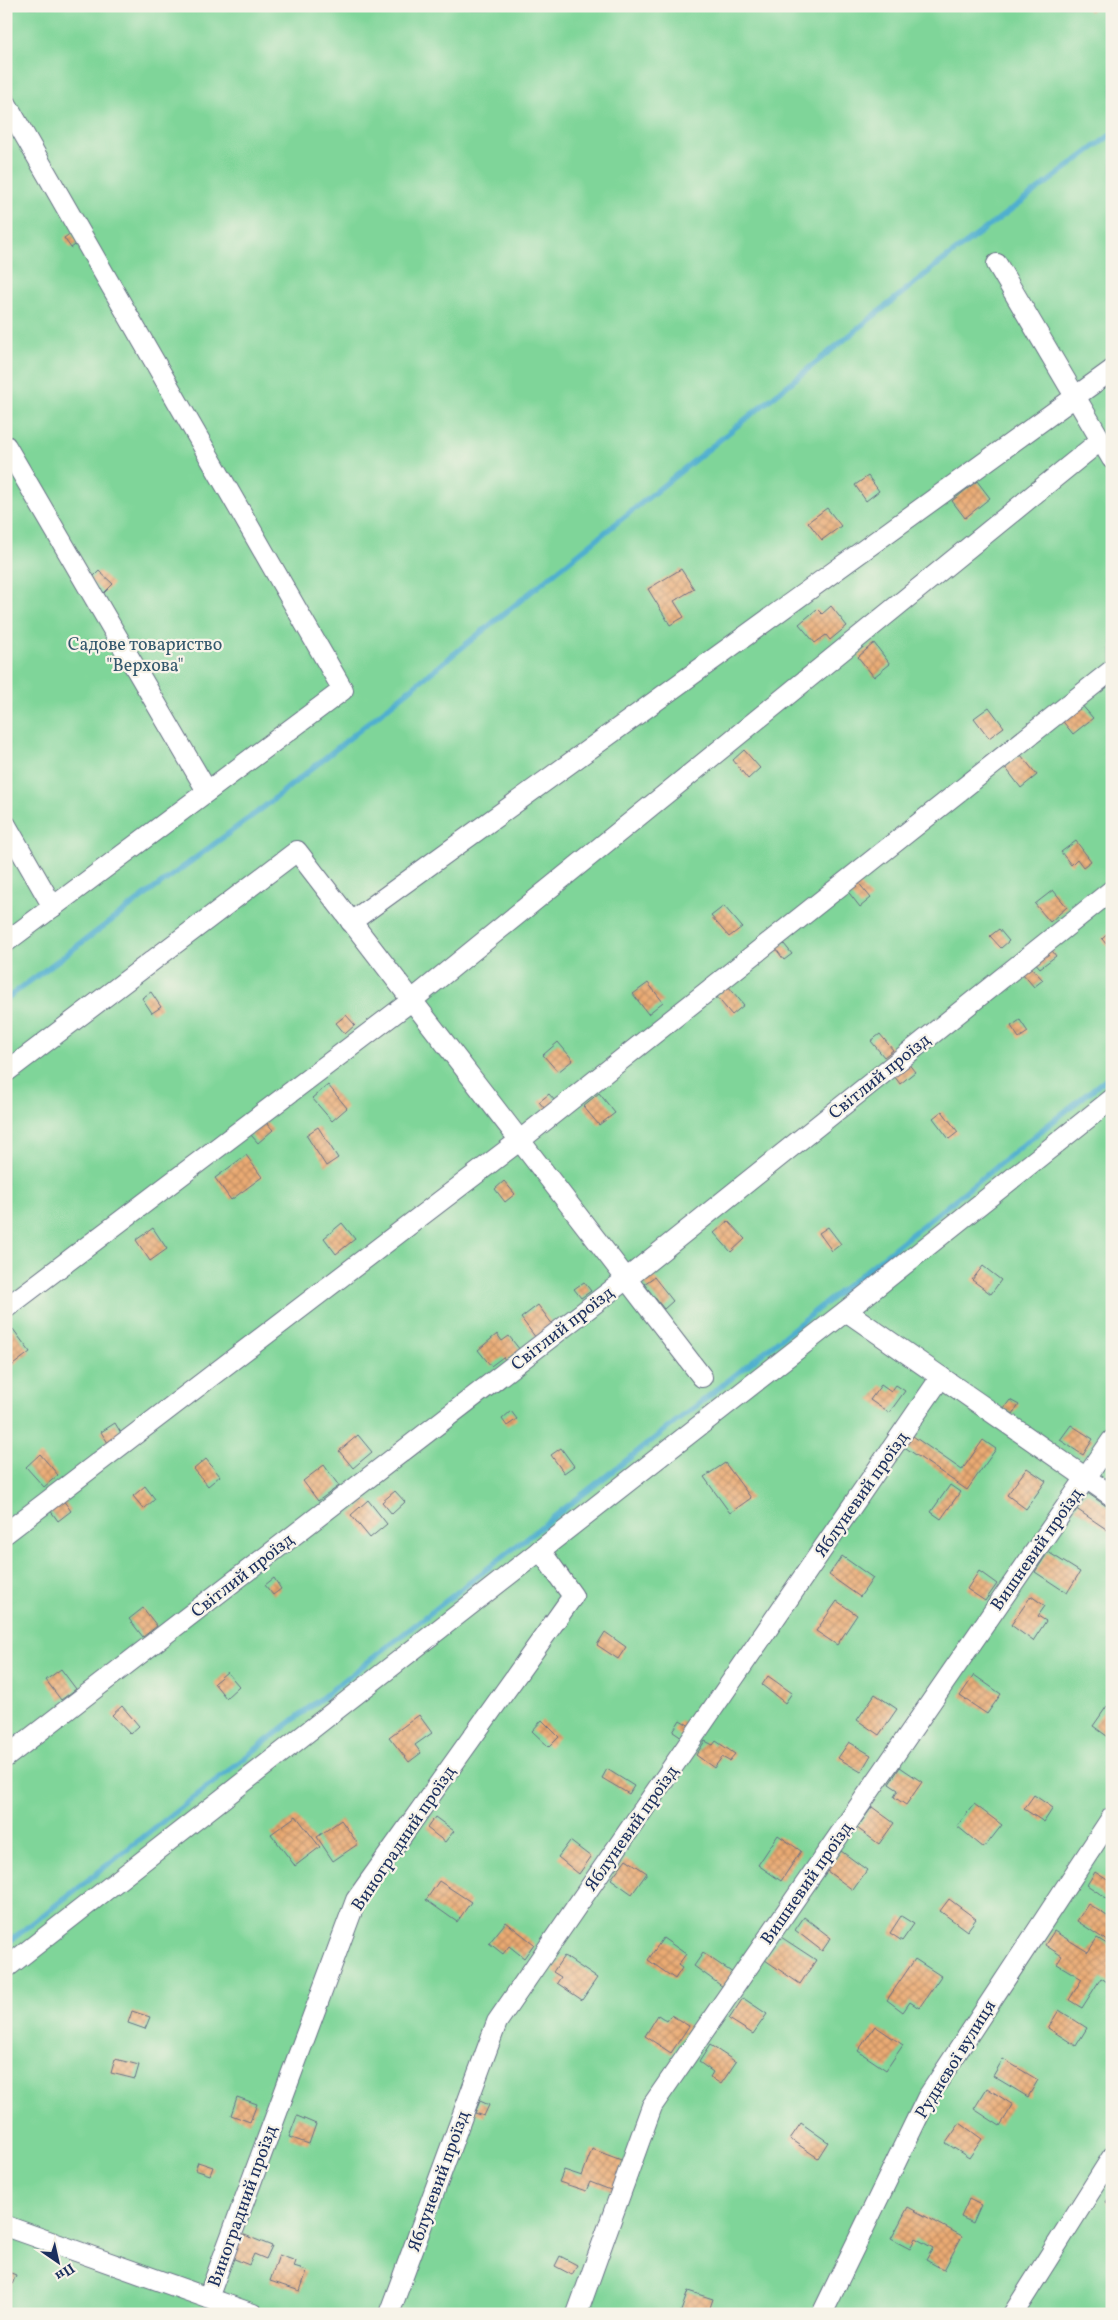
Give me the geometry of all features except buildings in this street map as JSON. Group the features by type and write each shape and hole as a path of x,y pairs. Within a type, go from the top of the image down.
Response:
{"street":[{"path":"6,103 343,690 6,942"},
{"path":"998,264 1112,459"},
{"path":"351,922 1112,370"},
{"path":"6,1308 411,1000 1101,440"},
{"path":"6,446 208,791"},
{"path":"6,1533 519,1141 1112,670"},
{"path":"6,825 53,907"},
{"path":"6,1072 297,851 625,1280 702,1377"},
{"name":"Світлий проїзд","path":"6,1757 625,1280 1112,890"},
{"path":"6,1968 846,1311 1112,1099"},
{"path":"846,1311 1112,1496"},
{"name":"Яблуневий проїзд","path":"389,2314 497,2022 941,1377"},
{"name":"Вишневий проїзд","path":"577,2314 652,2106 1112,1440"},
{"name":"Виноградний проїзд","path":"208,2298 356,1900 573,1596 540,1550"},
{"name":"Руднєвої вулиця","path":"822,2314 927,2098 1112,1818"},
{"path":"1013,2314 1112,2157"},
{"path":"6,2226 253,2314"}],"green space":[{"name":"Садове товариство \"Верхова\"","path":"6,6 1112,6 1112,2314 6,2314"}],"waterway":[{"path":"6,999 264,807 937,265 1112,134"},
{"path":"6,1944 714,1392 1112,1074"}]}
